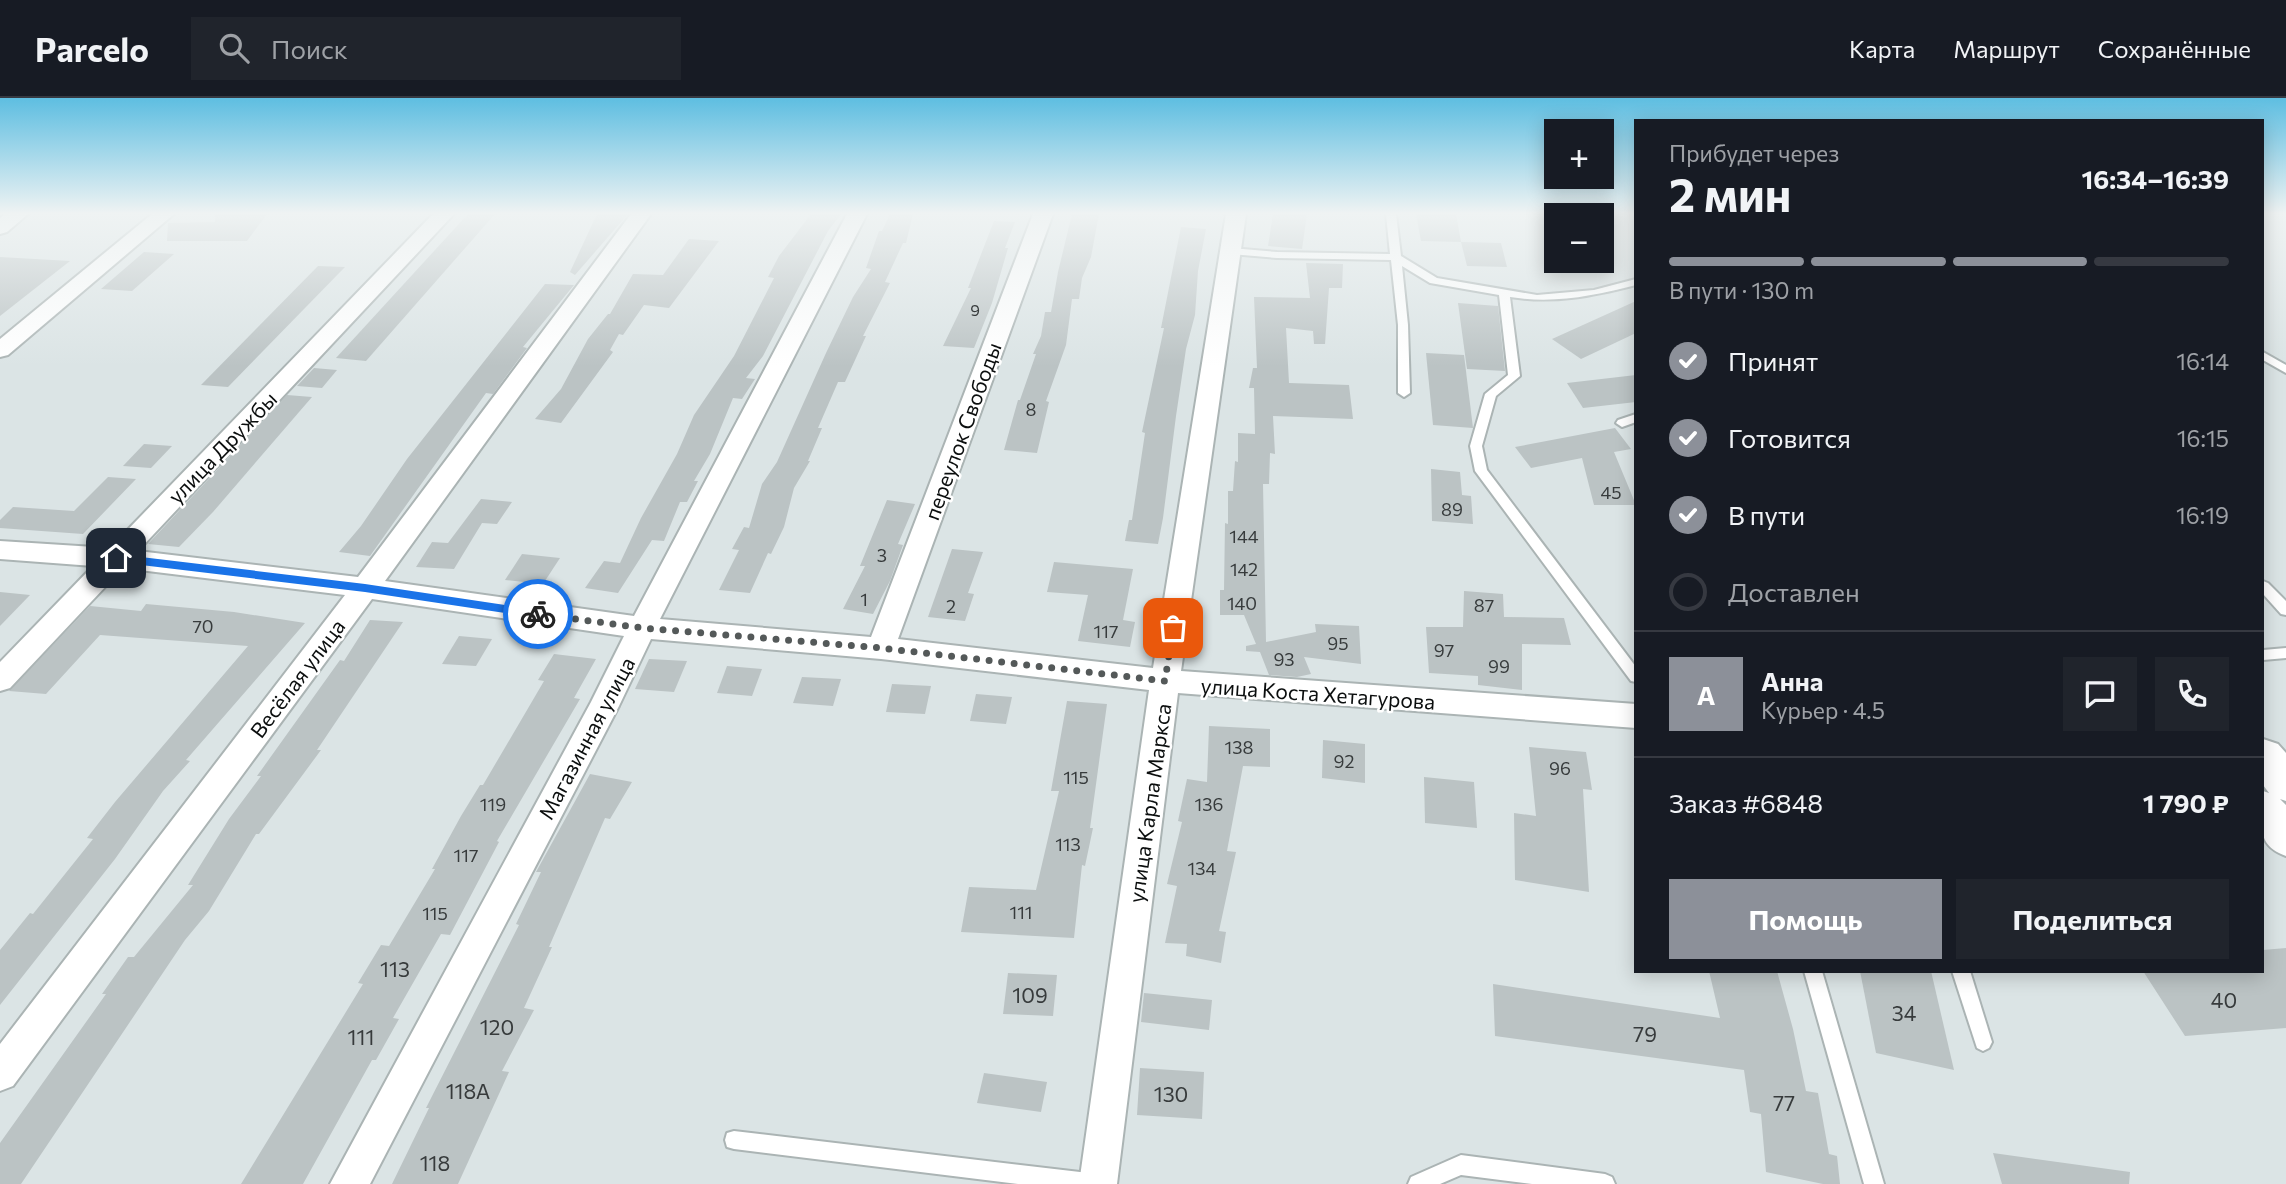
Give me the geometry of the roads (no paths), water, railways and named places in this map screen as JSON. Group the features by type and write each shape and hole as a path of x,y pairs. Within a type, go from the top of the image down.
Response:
{"main road":[{"path":"2264,757 2286,783"},
{"path":"2264,810 2286,837"}],"street":[{"path":"0,350 103,265"},
{"name":"улица Дружбы","path":"0,680 396,265"},
{"name":"Весёлая улица","path":"0,1073 365,588 604,265"},
{"name":"Магазинная улица","path":"349,1184 643,628 831,265"},
{"name":"переулок Свободы","path":"881,648 1024,265"},
{"name":"улица Карла Маркса","path":"1097,1184 1165,681 1229,265"},
{"name":"улица Коста Хетагурова","path":"0,550 116,558 365,588 643,628 881,648 1165,681 1634,716"}],"lane":[{"path":"1396,265 1403,325 1404,393"},
{"path":"1407,265 1434,281 1537,298 1594,293 1634,283"},
{"path":"1504,293 1514,376 1491,394 1476,446 1482,471 1634,674"},
{"path":"2264,356 2286,370"},
{"path":"1622,423 1634,419"},
{"path":"2264,587 2286,610"},
{"path":"2264,655 2286,653"},
{"path":"1814,973 1874,1184"},
{"path":"1962,973 1983,1042"},
{"path":"734,1140 1097,1184"},
{"path":"1418,1184 1461,1165 1605,1184"}]}
